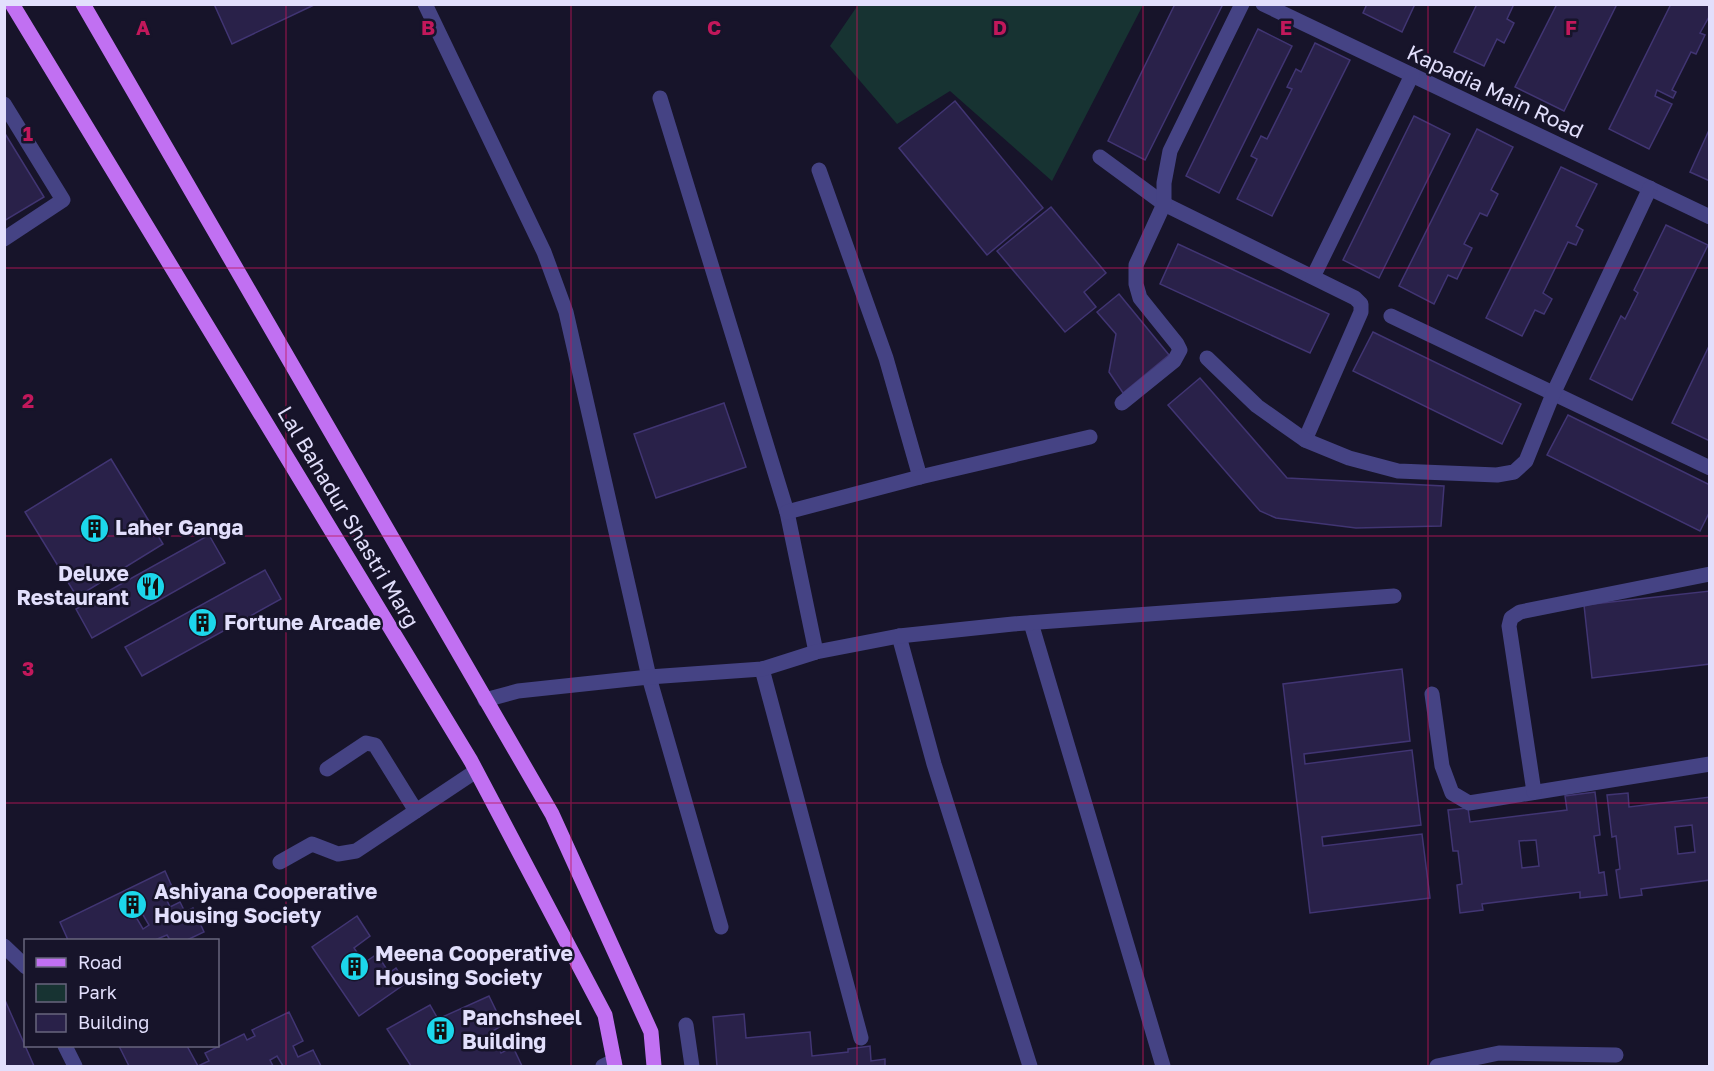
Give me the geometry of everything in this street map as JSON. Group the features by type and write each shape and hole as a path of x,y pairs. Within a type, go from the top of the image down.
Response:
{"main road":[{"name":"Lal Bahadur Shastri Marg","path":"12,4 476,771 605,1015 611,1065"},
{"name":"Lal Bahadur Shastri Marg","path":"82,4 552,814 651,1032 654,1066"}],"street":[{"path":"425,4 544,252 566,312 649,677 721,927"},
{"path":"1122,403 1174,361 1180,350 1140,298 1136,284 1136,265 1164,204 1164,183 1170,151 1242,4"},
{"name":"Kapadia Main Road","path":"1263,4 1710,217"},
{"path":"1313,277 1412,75"},
{"path":"660,98 787,512 816,652"},
{"path":"4,104 63,200 4,239"},
{"path":"1100,156 1164,204 1313,277 1361,304 1361,312 1305,440"},
{"path":"819,170 886,358 920,477"},
{"path":"1207,358 1257,406 1305,440 1348,458 1398,471 1497,475 1514,472 1526,461 1553,394 1650,188"},
{"path":"1391,316 1710,468"},
{"path":"787,512 920,477 1090,437"},
{"path":"1534,792 1509,626 1511,618 1520,612 1710,574"},
{"path":"485,700 518,692 649,677 762,669 816,652 899,636 1031,623 1394,596"},
{"path":"1031,623 1163,1066"},
{"path":"899,636 934,764 1030,1066"},
{"path":"762,669 861,1038"},
{"path":"1432,694 1442,766 1452,793 1469,803 1710,764"},
{"path":"327,769 366,743 375,745 416,811"},
{"path":"280,862 312,844 338,854 356,851 476,771"},
{"path":"4,946 16,962"},
{"path":"686,1025 692,1066"},
{"path":"66,1047 75,1066"},
{"path":"1437,1066 1499,1053 1616,1055"}],"green space":[{"path":"858,5 1143,5 1052,181 950,91 897,124 830,46"}],"building":[{"path":"214,4 316,4 232,44"},
{"path":"1175,4 1223,4 1145,160 1108,141"},
{"path":"1367,4 1415,4 1402,32 1363,13"},
{"path":"1477,4 1514,4 1507,19 1514,23 1504,43 1497,39 1484,66 1454,52"},
{"path":"1557,4 1617,4 1564,111 1515,87"},
{"path":"1671,4 1710,4 1710,15 1700,33 1705,35 1696,54 1691,52 1672,90 1676,92 1673,98 1657,90 1655,96 1672,104 1649,149 1609,129"},
{"path":"1258,29 1292,46 1219,193 1186,176"},
{"path":"1315,43 1350,60 1272,216 1237,199 1257,159 1251,156 1261,136 1267,139 1292,89 1287,87 1296,69 1301,72"},
{"path":"955,101 1043,208 987,255 899,148"},
{"path":"1414,116 1450,134 1379,278 1343,260"},
{"path":"1710,128 1710,181 1690,172"},
{"path":"1477,129 1513,147 1491,190 1498,194 1487,216 1480,213 1464,244 1472,248 1457,279 1448,275 1434,304 1399,286"},
{"path":"4,132 44,197 4,221"},
{"path":"1561,167 1597,184 1576,226 1583,230 1576,245 1568,242 1543,293 1552,299 1544,314 1535,310 1522,336 1486,318"},
{"path":"1051,207 1106,273 1084,292 1096,307 1065,332 997,251"},
{"path":"1666,225 1708,245 1632,400 1590,379 1621,316 1625,319 1638,293 1634,290"},
{"path":"1178,244 1329,314 1310,353 1160,284"},
{"path":"1119,294 1169,355 1123,393 1109,372 1116,334 1097,312"},
{"path":"1373,332 1521,404 1502,444 1353,371"},
{"path":"1710,344 1710,441 1672,423"},
{"path":"1200,378 1287,478 1444,486 1441,526 1356,528 1276,518 1260,511 1168,405"},
{"path":"724,403 746,467 656,498 634,434"},
{"path":"1568,415 1710,485 1710,511 1700,531 1547,455"},
{"name":"Laher Ganga","path":"111,459 163,544 77,597 25,512"},
{"name":"Deluxe Restaurant","path":"209,535 225,563 92,638 76,609"},
{"name":"Fortune Arcade","path":"265,570 281,599 142,676 125,647"},
{"path":"1710,591 1710,664 1592,678 1584,605"},
{"path":"1402,669 1410,741 1304,754 1305,764 1412,750 1421,825 1322,837 1323,846 1422,834 1430,898 1310,913 1283,684"},
{"path":"1595,792 1600,835 1594,836 1599,873 1604,872 1607,895 1580,898 1580,892 1482,904 1483,910 1460,913 1457,885 1462,884 1458,851 1453,851 1448,810 1468,808 1470,822 1567,810 1565,796","holes":["1536,840 1539,866 1522,868 1519,841"]},
{"path":"1628,793 1629,807 1710,797 1710,880 1641,889 1642,895 1620,898 1616,870 1620,869 1616,836 1612,837 1607,795","holes":["1692,825 1695,852 1678,854 1675,827"]},
{"name":"Ashiyana Cooperative Housing Society","path":"165,871 173,889 164,894 170,907 180,902 185,912 193,908 204,932 189,939 169,939 167,935 157,939 68,939 60,922","holes":["139,908 149,925 143,929 133,912"]},
{"name":"Meena Cooperative Housing Society","path":"357,916 370,936 354,948 364,963 377,954 389,973 396,968 406,983 359,1016 312,947"},
{"name":"Panchsheel Building","path":"489,996 503,1025 491,1032 501,1053 513,1047 522,1066 411,1066 387,1029 430,1005 438,1019"},
{"path":"4,998 34,1066 4,1066"},
{"path":"289,1012 303,1041 293,1046 298,1057 313,1050 321,1066 283,1066 277,1056 270,1060 273,1066 198,1066 209,1061 205,1053 244,1034 247,1040 255,1036 252,1030"},
{"path":"744,1014 746,1038 810,1032 812,1056 848,1052 848,1049 870,1046 871,1061 885,1059 885,1066 717,1066 713,1017"},
{"path":"120,1047 188,1047 198,1066 129,1066"}],"place":[{"name":"Laher Ganga","path":"94,528"},
{"name":"Deluxe Restaurant","path":"150,586"},
{"name":"Fortune Arcade","path":"203,623"},
{"name":"Ashiyana Cooperative Housing Society","path":"133,904"},
{"name":"Meena Cooperative Housing Society","path":"354,966"},
{"name":"Panchsheel Building","path":"441,1030"}]}
